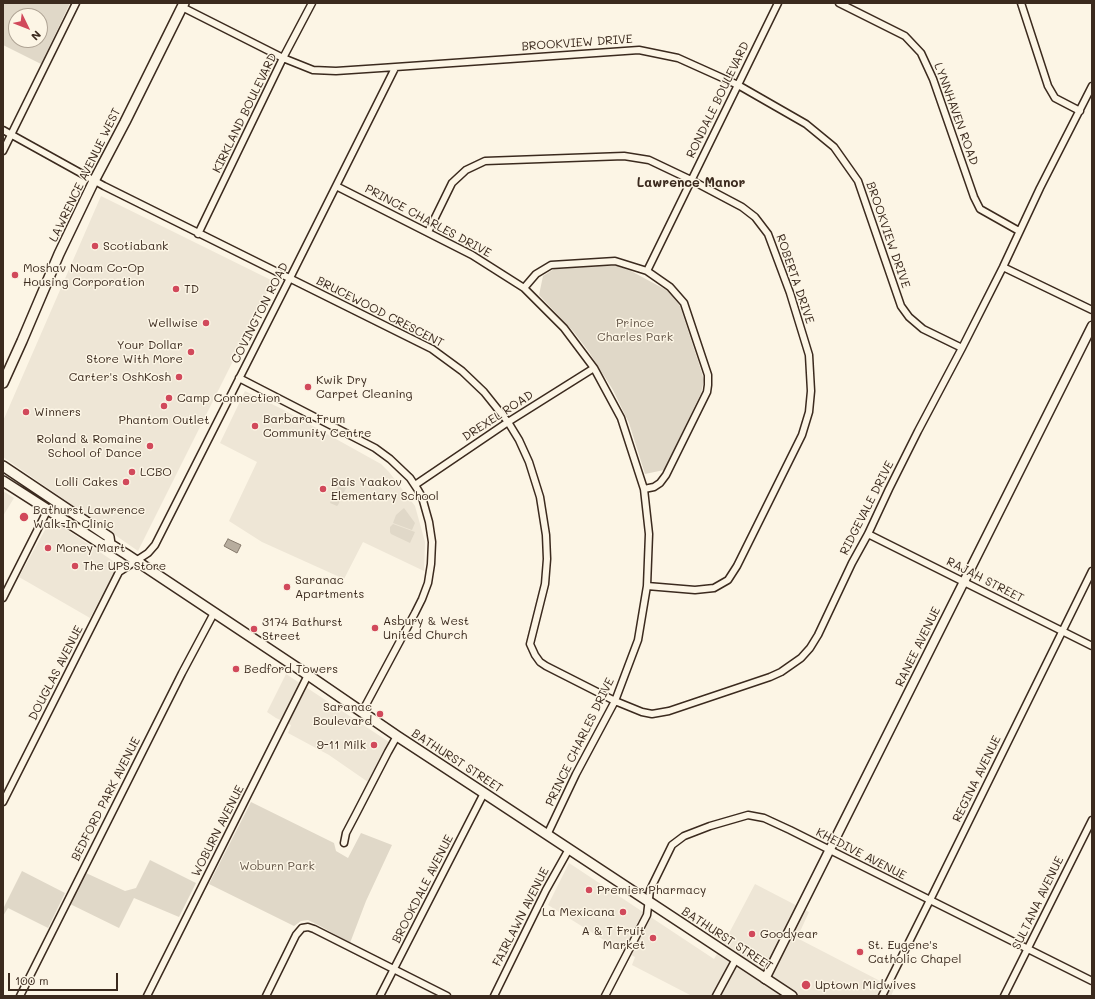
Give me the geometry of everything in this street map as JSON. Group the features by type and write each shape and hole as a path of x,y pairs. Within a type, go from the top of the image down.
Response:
{"main road":[{"name":"LAWRENCE AVENUE WEST","path":"3,383 61,250 94,181 183,5"},
{"name":"BATHURST STREET","path":"3,466 109,537 110,544"},
{"name":"BATHURST STREET","path":"3,481 103,545 110,544 792,996"}],"street":[{"path":"3,152 76,3"},
{"name":"KIRKLAND BOULEVARD","path":"198,234 283,58 312,3"},
{"name":"RONDALE BOULEVARD","path":"647,271 778,3"},
{"name":"LYNNHAVEN ROAD","path":"838,3 905,36 921,53 934,79 969,182 980,209 1019,231"},
{"path":"1021,3 1048,86 1055,98 1080,111"},
{"name":"BROOKVIEW DRIVE","path":"183,5 283,58 313,70 336,71 395,68 638,50 678,58 738,85 806,124 834,147 858,181 901,306 909,317 923,329 962,348"},
{"name":"COVINGTON ROAD","path":"136,561 154,547 395,68"},
{"name":"RIDGEVALE DRIVE","path":"615,701 642,712 652,714 669,711 770,677 781,672 801,658 810,648 818,635 852,562 868,534 918,431 1003,267 1040,188 1092,86"},
{"name":"BRUCEWOOD CRESCENT","path":"3,130 94,181 432,349 462,371 484,392 508,422 527,456 536,479 546,535 547,559 545,584 530,644 532,649 540,662 546,666 615,701"},
{"name":"ROBERTA DRIVE","path":"428,232 452,183 466,170 486,162 624,156 649,160 742,206 755,217 768,234 790,293 810,355 811,391 809,412 802,435 737,566 728,580 714,588 695,590 647,586"},
{"name":"PRINCE CHARLES DRIVE","path":"336,186 472,255 524,288 564,328 594,368 621,418 644,489 649,534 647,586 638,640 615,701 576,774 547,834"},
{"path":"524,288 536,274 551,265 615,261 647,271 670,287 684,303 708,375 707,392 666,475 660,483 654,487 644,489"},
{"path":"1003,267 1092,310"},
{"name":"RANEE AVENUE","path":"765,978 771,970 1092,326"},
{"name":"DREXEL ROAD","path":"415,485 508,422 594,368"},
{"path":"239,378 375,448 390,459 410,478 422,497 429,522 432,542 428,583 415,613 362,712"},
{"path":"3,598 48,509"},
{"name":"RAJAH STREET","path":"868,534 1092,646"},
{"name":"DOUGLAS AVENUE","path":"3,802 120,572 136,561"},
{"name":"REGINA AVENUE","path":"882,996 1092,571"},
{"name":"BEDFORD PARK AVENUE","path":"20,996 182,673 214,613"},
{"name":"WOBURN AVENUE","path":"147,996 308,675"},
{"path":"344,843 346,833 388,752 398,736"},
{"name":"BROOKDALE AVENUE","path":"380,996 484,793"},
{"name":"KHEDIVE AVENUE","path":"605,996 646,914 650,890 672,845 684,836 710,826 748,815 764,818 1092,981"},
{"name":"SULTANA AVENUE","path":"1004,996 1092,820"},
{"name":"FAIRLAWN AVENUE","path":"494,996 546,890 569,849"},
{"path":"266,996 296,934 304,927 314,929 447,996"},
{"path":"716,996 736,959"}],"shaded area":[{"path":"101,196 273,281 138,551 3,457 3,421"},
{"name":"Bais Yaakov Elementary School","path":"245,391 282,409 381,464 389,472 415,506 425,542 424,571 363,542 344,579 262,542 229,521 257,462 220,443"},
{"path":"3,491 14,498 3,516"},
{"path":"51,519 119,565 90,618 19,577"},
{"path":"228,539 241,545 237,553 224,546"},
{"path":"286,674 389,742 368,782 329,755 288,733 291,725 267,712"},
{"path":"569,863 714,959 755,884 809,912 797,938 882,982 895,987 891,996 692,996 632,965 635,957 615,947 548,905"}],"green space":[{"path":"3,3 70,3 41,64 9,48 48,48 48,8 8,8 8,48 3,45"},
{"name":"Prince Charles Park","path":"618,266 631,271 668,291 680,306 704,380 701,393 664,470 645,474 629,423 613,390 589,352 573,331 539,295 543,276 554,269"},
{"path":"342,479 349,482 337,506 330,503"},
{"path":"404,508 415,523 412,530 393,523 396,515"},
{"path":"393,524 415,532 410,543 391,534 390,527"},
{"name":"Woburn Park","path":"251,802 334,843 336,851 348,858 361,833 392,845 366,901 350,943 308,920 301,921 294,926 209,884"},
{"path":"150,860 196,883 179,917 134,898 119,928 70,904 86,873 125,891 136,888"},
{"path":"22,871 65,893 48,928 8,908 3,916 4,907"}],"place":[{"name":"Scotiabank","path":"95,246"},
{"name":"Moshav Noam Co-Op Housing Corporation","path":"15,275"},
{"name":"TD","path":"176,289"},
{"name":"Wellwise","path":"206,323"},
{"name":"Your Dollar Store With More","path":"191,352"},
{"name":"Carter's OshKosh","path":"179,377"},
{"name":"Kwik Dry Carpet Cleaning","path":"308,387"},
{"name":"Camp Connection","path":"169,398"},
{"name":"Phantom Outlet","path":"164,406"},
{"name":"Winners","path":"26,412"},
{"name":"Barbara Frum Community Centre","path":"255,426"},
{"name":"Roland & Romaine School of Dance","path":"150,446"},
{"name":"LCBO","path":"132,472"},
{"name":"Lolli Cakes","path":"126,482"},
{"name":"Bais Yaakov Elementary School","path":"323,489"},
{"name":"Bathurst Lawrence Walk-In Clinic","path":"24,517"},
{"name":"Money Mart","path":"48,548"},
{"name":"The UPS Store","path":"75,566"},
{"name":"Saranac Apartments","path":"287,587"},
{"name":"Asbury & West United Church","path":"375,628"},
{"name":"3174 Bathurst Street","path":"254,629"},
{"name":"Bedford Towers","path":"236,669"},
{"name":"Saranac Boulevard","path":"380,714"},
{"name":"9-11 Milk","path":"374,745"},
{"name":"Premier Pharmacy","path":"589,890"},
{"name":"La Mexicana","path":"623,912"},
{"name":"Goodyear","path":"752,934"},
{"name":"A & T Fruit Market","path":"653,938"},
{"name":"St. Eugene's Catholic Chapel","path":"860,952"},
{"name":"Uptown Midwives","path":"806,985"}],"district":[{"name":"Lawrence Manor","path":"691,183"}]}
